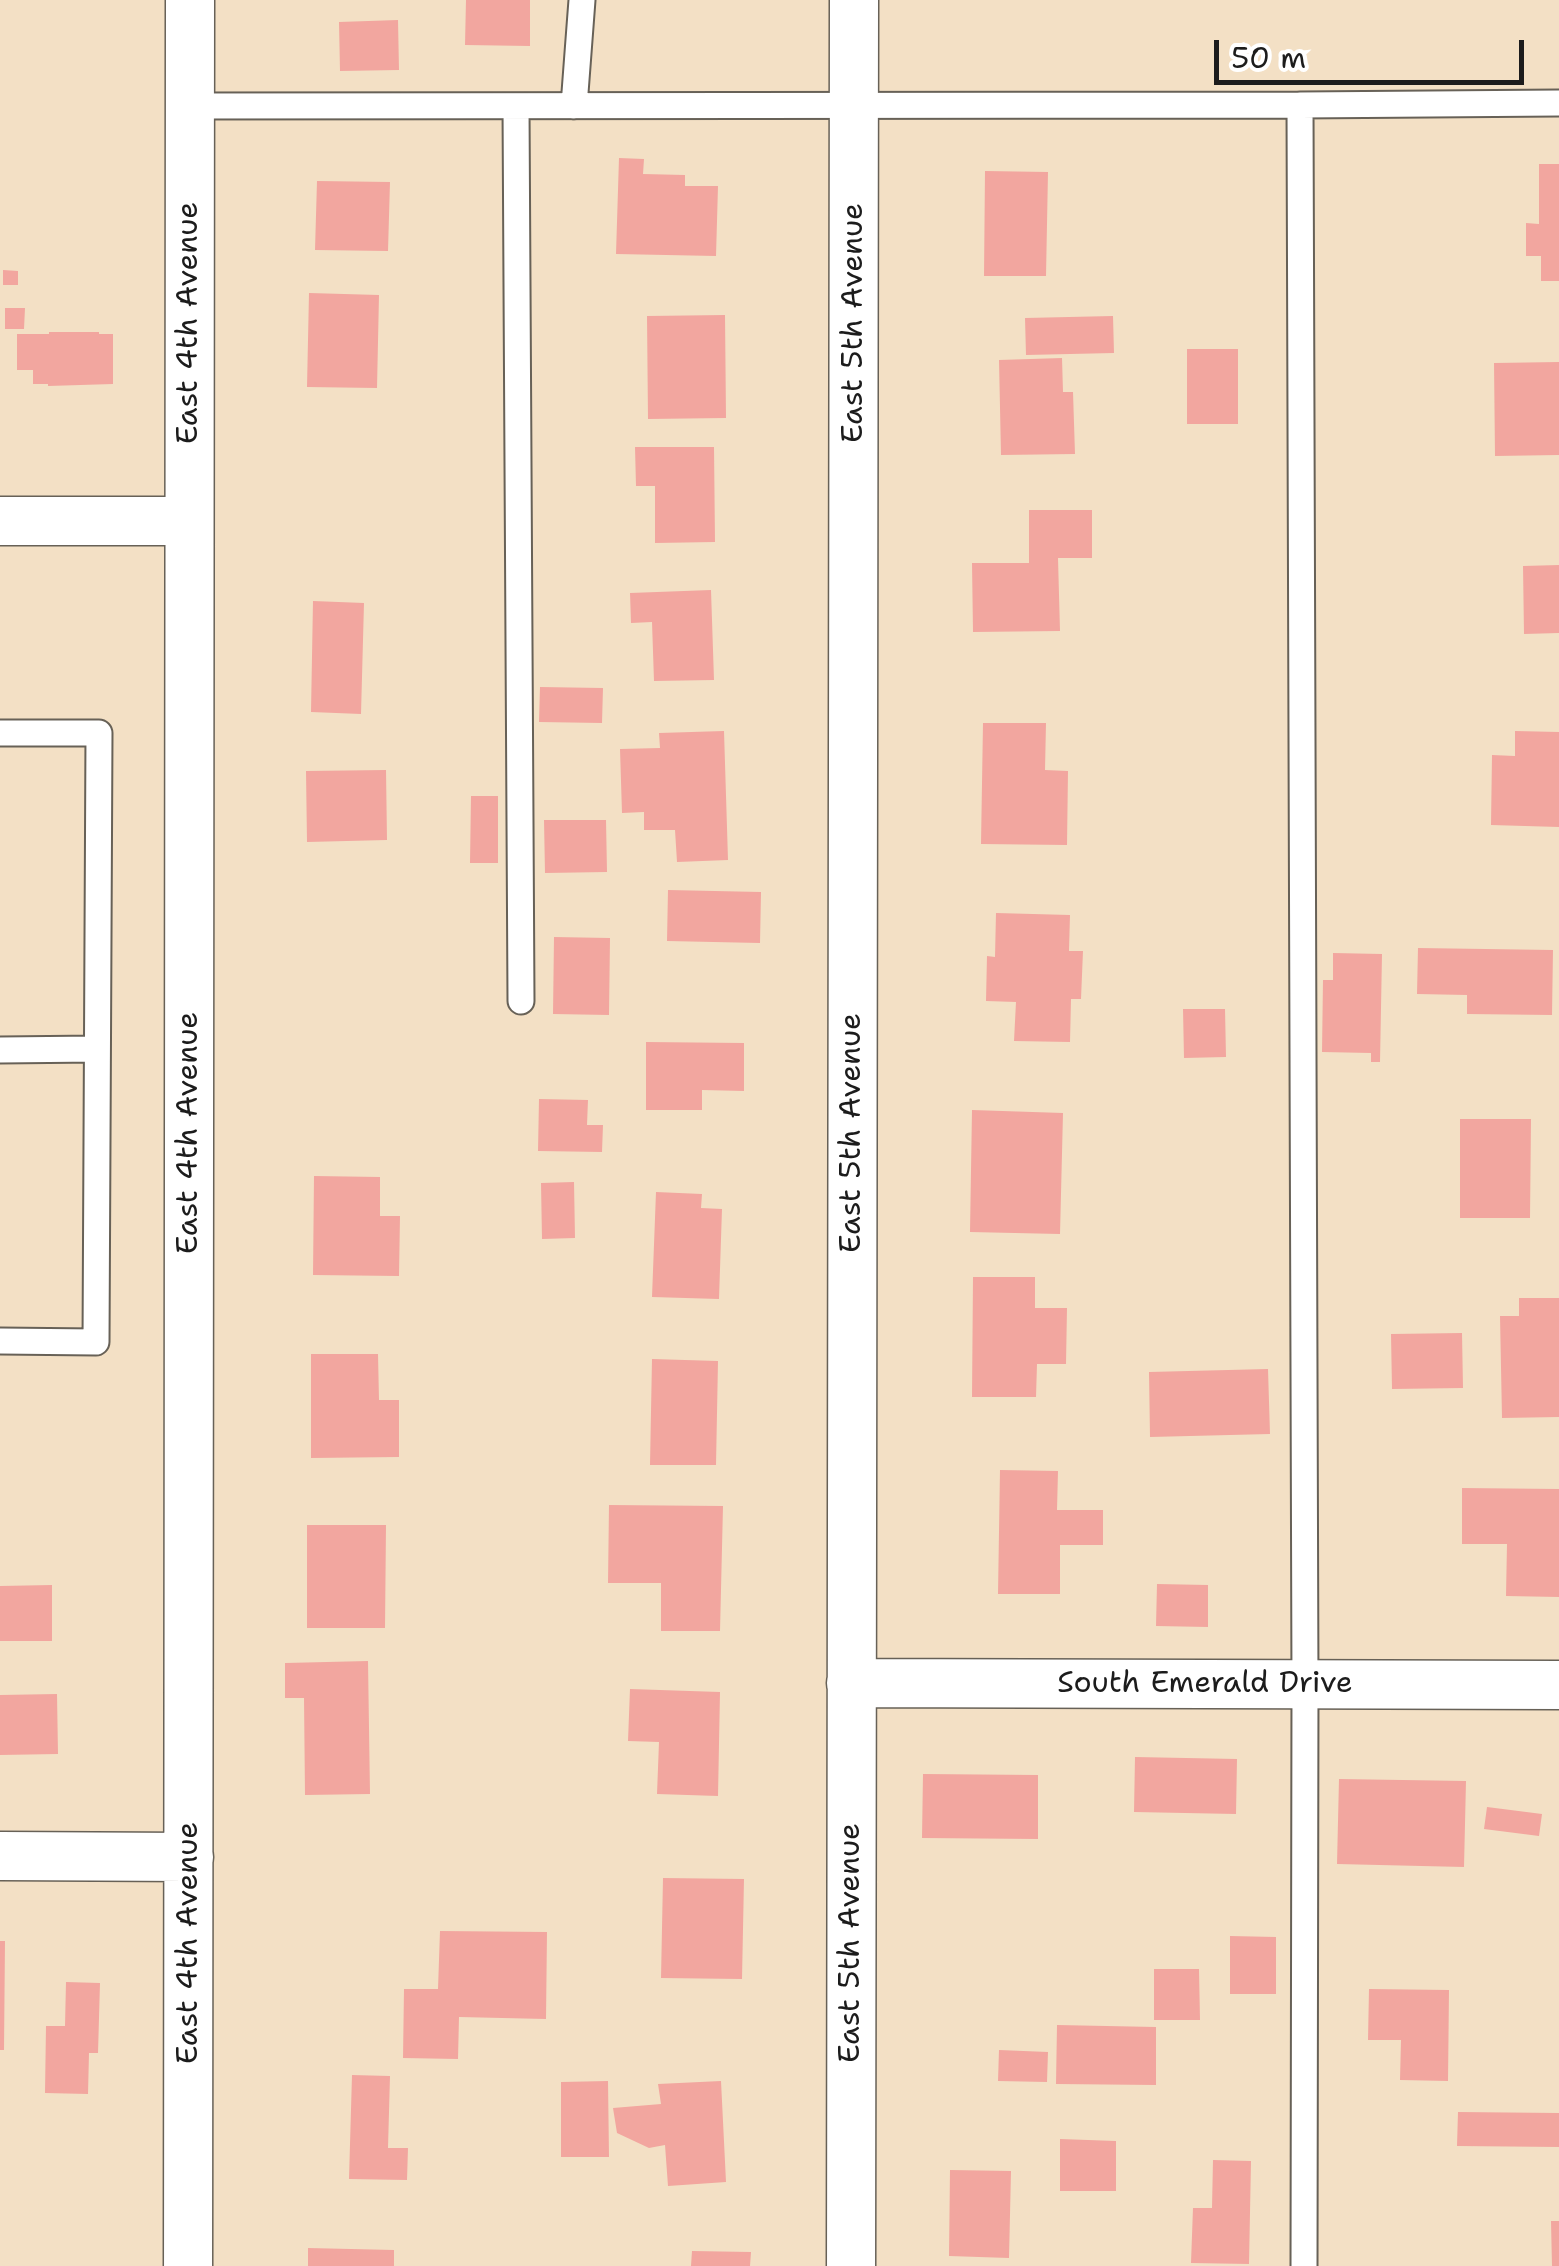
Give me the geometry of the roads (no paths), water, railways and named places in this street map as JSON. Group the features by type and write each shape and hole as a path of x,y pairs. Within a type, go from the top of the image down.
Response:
{"street":[{"name":"East 4th Avenue","path":"188,2266 190,0"},
{"name":"East 5th Avenue","path":"851,2266 854,0"},
{"path":"0,522 189,521"},
{"name":"South Emerald Drive","path":"851,1683 1559,1684"},
{"path":"0,1856 189,1857"}],"lane":[{"path":"574,106 582,0"},
{"path":"189,106 1559,103"},
{"path":"1300,105 1304,2266"},
{"path":"516,106 521,1001"},
{"path":"0,733 98,733 96,1342 0,1341"},
{"path":"0,1050 97,1049"}]}
